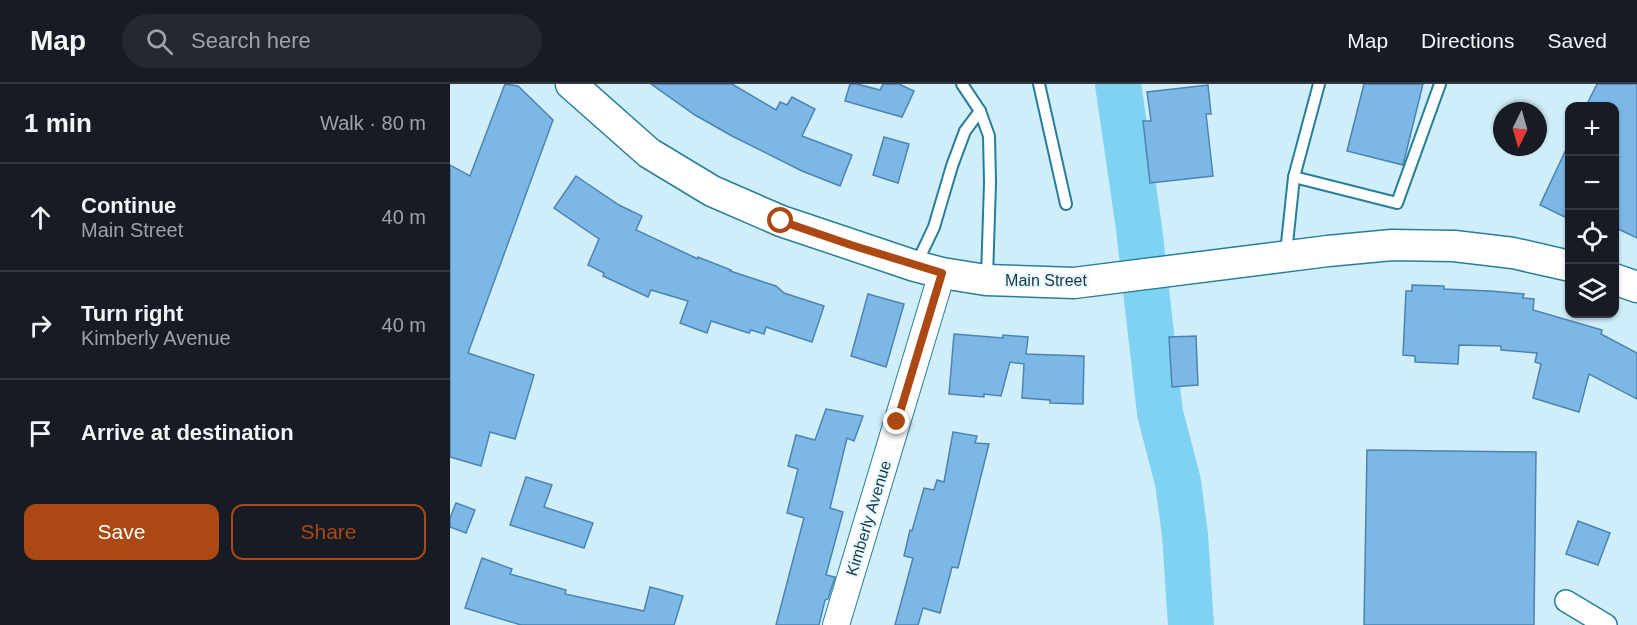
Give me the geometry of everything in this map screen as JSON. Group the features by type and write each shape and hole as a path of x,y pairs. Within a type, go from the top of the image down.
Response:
{"main road":[{"name":"Main Street","path":"571,84 649,153 712,191 781,221 929,269 986,280 1074,283 1392,245 1454,246 1513,253 1565,265"},
{"path":"1619,281 1637,287"}],"street":[{"name":"Kimberly Avenue","path":"836,625 929,269"},
{"path":"1566,601 1606,625"}],"lane":[{"path":"962,84 980,111 989,136 990,183 986,280"},
{"path":"1039,84 1066,204"},
{"path":"1285,256 1294,177 1319,84"},
{"path":"1294,177 1397,203 1440,84"},
{"path":"929,269 934,226 952,166 965,131 980,111"}],"building":[{"path":"505,84 518,86 553,120 468,353 534,375 515,439 490,432 481,466 450,457 450,165 470,176"},
{"path":"651,84 732,84 776,110 780,102 787,105 792,97 815,109 802,136 852,155 840,186 802,171 732,136 695,115"},
{"path":"850,84 880,90 883,84 899,84 914,91 902,117 845,101"},
{"path":"1364,84 1423,84 1403,165 1347,151"},
{"path":"1597,84 1637,84 1637,238 1619,229 1619,102 1588,102"},
{"path":"1208,85 1211,114 1206,114 1213,176 1150,183 1143,121 1151,121 1147,92"},
{"path":"884,137 909,144 898,183 873,175"},
{"path":"1565,152 1565,217 1540,205"},
{"path":"576,176 619,205 642,216 636,230 698,259 698,257 730,271 776,286 784,293 824,306 812,342 766,327 764,334 751,330 749,333 711,321 707,333 680,323 688,301 651,290 648,297 603,276 604,273 588,265 599,239 554,208"},
{"path":"1412,285 1524,294 1523,298 1534,299 1533,310 1602,330 1601,334 1637,353 1637,399 1589,374 1579,412 1533,398 1541,364 1535,362 1537,353 1501,350 1501,346 1459,345 1458,364 1415,362 1415,356 1403,355 1406,291 1412,291"},
{"path":"868,294 904,304 886,367 851,356"},
{"path":"954,334 1003,338 1003,335 1028,337 1026,354 1084,356 1083,404 1050,403 1050,400 1022,398 1024,364 1010,362 1001,396 949,394"},
{"path":"1196,336 1198,385 1172,387 1169,337"},
{"path":"826,409 863,416 854,441 847,438 830,508 843,512 826,575 835,577 828,599 825,600 819,625 776,625 804,518 787,513 798,469 788,466 796,435 815,440"},
{"path":"953,432 977,436 975,443 989,444 958,568 952,567 940,613 923,608 918,625 895,625 913,558 904,556 910,530 912,531 924,488 934,490 937,480 944,482"},
{"path":"1367,450 1536,452 1534,625 1364,625"},
{"path":"526,477 552,485 544,507 593,523 584,548 510,525"},
{"path":"456,503 475,510 466,533 450,527 450,518"},
{"path":"1578,521 1610,533 1598,565 1566,554"},
{"path":"482,558 512,569 510,574 566,590 565,594 644,611 650,587 683,596 674,625 521,625 465,608"}],"waterway":[{"path":"1118,84 1139,228 1160,413 1178,482 1185,535 1191,625"}],"route":[{"path":"781,221 942,273 897,422"}]}
